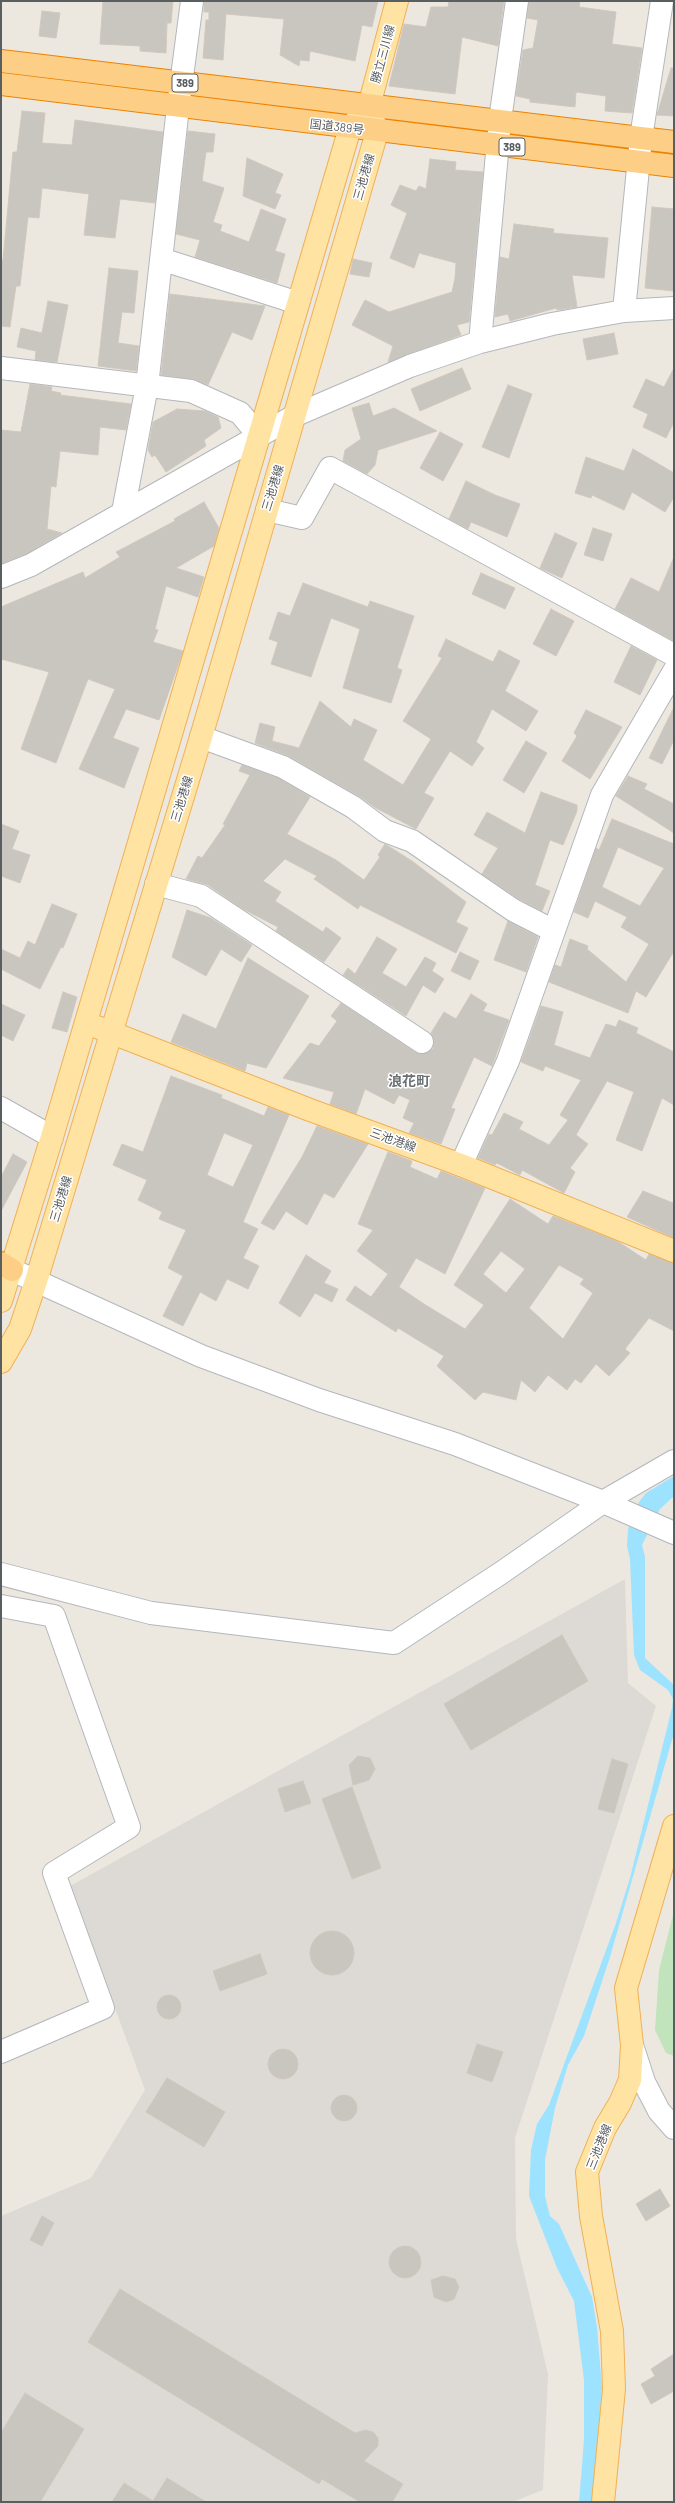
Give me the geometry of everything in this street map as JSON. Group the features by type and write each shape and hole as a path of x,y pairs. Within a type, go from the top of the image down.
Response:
{"highway":[{"name":"国道389号","path":"1,61 674,142"},
{"name":"国道389号","path":"1,84 377,132 674,166"}],"main road":[{"name":"勝立三川線","path":"370,106 397,1"},
{"path":"1,1302 4,1266 52,1137 350,128 370,106"},
{"path":"370,106 377,132"},
{"name":"三池港線","path":"1,1362 20,1329 36,1281 201,737 296,415 377,132"},
{"name":"三池港線","path":"86,1023 310,1110 461,1166 674,1251"},
{"name":"三池港線","path":"603,2502 614,2389 612,2331 591,2216 587,2172 605,2128 620,2103 630,2080 632,2045 626,1988 674,1826"}],"street":[{"path":"123,512 147,386 178,107 192,1"},
{"path":"480,342 500,120 517,1"},
{"path":"624,311 641,138 662,1"},
{"path":"161,259 298,303"},
{"path":"1,577 31,565 296,415 410,366 480,342 552,324 624,311 674,308"},
{"path":"1,368 191,391 240,413 259,436"},
{"path":"267,510 302,518 330,468 674,656"},
{"path":"461,1166 508,1060 552,930 602,796 674,671"},
{"path":"201,737 283,767 353,807 385,831 412,841 513,910 552,930"},
{"path":"156,884 201,896 422,1042"},
{"path":"1,1108 52,1137"},
{"path":"4,1266 201,1356 319,1400 455,1444 603,1502 670,1531"},
{"path":"1,1574 151,1613 394,1643 501,1573 603,1502 674,1461"},
{"path":"1,1606 54,1616 130,1828 54,1873 103,2008 1,2052"},
{"path":"632,2045 644,2082 659,2111 674,2128"}],"shaded area":[{"path":"625,1579 628,1683 656,1706 515,2138 516,2239 548,2374 543,2490 512,2502 1,2502 1,2216 91,2178 145,2090 70,1886"}],"green space":[{"path":"674,1911 674,2056 666,2053 655,2030 659,1970"}],"water":[{"path":"674,1476 674,1496 660,1509 642,1545 645,1557 645,1658 674,1685 674,1733 610,1957 584,2036 568,2065 555,2108 545,2160 545,2196 550,2216 559,2224 592,2297 597,2327 602,2388 593,2502 579,2502 584,2440 584,2380 574,2301 557,2268 529,2196 531,2150 537,2124 549,2105 616,1923 630,1878 672,1708 673,1699 668,1690 640,1670 634,1655 630,1559 627,1546 628,1529 639,1502 646,1493"}],"building":[{"path":"103,1 173,1 171,23 167,23 166,53 140,51 140,46 100,44"},
{"path":"204,1 378,1 372,27 362,25 355,61 310,51 309,61 300,60 299,66 280,55 284,19 226,14 223,60 203,58 206,20 209,20 209,12 204,12"},
{"path":"449,1 504,1 498,46 462,37 455,94 389,86 404,24 426,27 431,7 448,7"},
{"path":"529,1 580,1 579,7 616,12 612,44 642,48 632,113 605,111 606,96 576,92 575,107 530,102 530,99 516,96 523,50 533,48 538,20 527,18"},
{"path":"42,11 60,13 56,38 39,36"},
{"path":"671,68 674,68 674,116 657,115"},
{"path":"22,111 45,113 42,143 72,145 75,120 163,132 155,203 120,199 115,238 84,235 89,194 42,188 39,218 28,217 20,286 16,286 10,327 1,326 1,260 3,260 13,152 17,152"},
{"path":"188,131 215,134 213,152 206,152 202,181 224,188 213,222 222,225 220,231 249,242 261,209 286,219 275,251 285,254 277,283 195,257 200,240 176,234"},
{"path":"247,158 283,174 275,193 281,195 275,209 243,196"},
{"path":"430,159 456,162 455,170 483,172 469,322 457,325 461,335 388,362 393,346 352,325 365,300 389,312 452,292 455,278 456,263 419,253 414,268 390,258 407,213 391,205 400,185 416,191 419,186 426,189"},
{"path":"652,207 674,209 674,291 645,288"},
{"path":"514,224 554,229 553,233 608,238 604,278 572,275 577,307 557,310 556,308 510,321 508,314 495,317 500,257 509,259"},
{"path":"353,259 372,263 369,277 350,274"},
{"path":"109,268 138,271 134,313 122,312 118,343 139,346 136,371 98,366"},
{"path":"170,294 265,306 252,340 232,332 208,385 193,379 161,375"},
{"path":"48,301 68,305 57,362 35,360 36,351 17,347 21,328 42,333"},
{"path":"614,333 618,354 587,360 583,339"},
{"path":"462,368 471,389 420,411 411,389"},
{"path":"674,368 674,422 666,438 643,427 648,414 633,407 646,379 664,387"},
{"path":"30,384 52,387 51,391 61,393 60,395 131,404 126,430 100,427 98,455 60,451 56,487 51,486 47,529 62,533 26,554 1,564 1,430 21,432"},
{"path":"508,385 532,394 509,458 482,447"},
{"path":"369,403 373,416 394,408 437,431 378,450 375,465 367,474 343,461 345,450 361,439 352,408"},
{"path":"177,409 205,411 218,417 221,428 204,440 206,446 166,472 155,455 152,457 148,450 153,422"},
{"path":"440,432 463,444 443,481 420,468"},
{"path":"633,449 674,473 674,497 665,512 632,492 624,510 592,495 591,498 575,493 586,457 624,471"},
{"path":"466,481 495,495 520,504 507,537 471,522 468,529 449,519"},
{"path":"204,502 219,528 214,546 176,568 204,577 198,597 166,586 155,629 158,630 153,642 183,651 159,720 126,709 113,738 139,748 124,788 79,769 115,689 88,679 56,763 21,749 49,672 1,659 1,607 83,572 85,578 120,557 116,552 175,521 174,519"},
{"path":"593,528 612,534 603,561 584,555"},
{"path":"555,533 577,543 562,578 540,568"},
{"path":"674,557 674,641 615,609 631,578 659,592"},
{"path":"481,573 515,588 505,609 472,594"},
{"path":"303,583 368,607 370,601 414,616 397,668 402,670 391,703 343,688 360,629 331,618 311,677 271,664 278,642 269,639 278,612 290,616"},
{"path":"551,609 574,621 556,656 533,644"},
{"path":"446,639 493,662 499,650 520,661 505,691 538,711 526,731 492,709 476,742 484,748 472,766 450,751 424,793 434,798 416,829 376,808 359,796 289,756 255,743 260,723 275,727 272,741 299,748 320,701 351,727 354,719 377,730 363,760 403,785 431,739 403,721 442,658 438,656"},
{"path":"631,646 657,660 640,695 614,682"},
{"path":"674,707 674,740 662,764 649,758"},
{"path":"586,710 622,727 590,779 562,761 577,736 574,733"},
{"path":"526,741 547,753 524,793 503,780"},
{"path":"242,765 278,778 310,797 287,834 336,860 364,880 380,857 378,855 385,844 412,861 466,902 456,922 468,928 456,953 360,905 358,909 314,879 317,876 285,859 263,881 281,892 275,901 323,932 326,927 341,938 324,962 276,931 278,927 241,908 208,885 186,879 198,856 202,858 225,825 223,824 250,775 239,771"},
{"path":"628,776 647,784 644,789 674,804 674,833 616,796"},
{"path":"541,792 577,805 577,811 563,845 550,840 535,885 550,891 542,911 519,899 482,874 498,848 474,835 487,812 525,833"},
{"path":"612,819 674,844 674,951 646,997 636,991 628,1013 549,982 555,965 561,967 570,939 588,946 587,949 626,982 649,944 621,927 627,917 595,901 588,918 574,912 596,848 599,850","holes":["618,847 664,868 640,906 602,887"]},
{"path":"1,824 19,831 12,849 30,855 20,883 1,876"},
{"path":"52,904 77,914 63,948 61,947 40,989 1,969 1,949 20,958 28,941 35,945"},
{"path":"187,910 211,918 252,945 241,962 221,949 206,976 172,957"},
{"path":"508,921 538,937 526,972 494,960"},
{"path":"377,937 397,949 382,973 406,987 425,957 436,963 432,971 444,979 435,993 423,985 406,1016 343,975 348,968 355,974"},
{"path":"460,952 479,961 470,980 451,971"},
{"path":"248,958 309,996 266,1068 247,1063 245,1071 171,1042 183,1014 216,1029"},
{"path":"63,992 77,997 67,1032 52,1028"},
{"path":"471,994 487,1004 483,1011 509,1020 492,1066 474,1057 451,1108 455,1109 441,1144 409,1133 414,1123 403,1118 410,1100 399,1095 394,1104 365,1089 356,1114 330,1104 334,1092 283,1078 310,1043 319,1046 337,1021 331,1016 341,1003 415,1052 422,1054 433,1049 434,1042 431,1033 444,1012 456,1019"},
{"path":"1,1004 25,1015 13,1041 1,1035"},
{"path":"541,1006 563,1012 554,1045 590,1058 606,1024 616,1027 619,1020 638,1028 636,1033 674,1052 674,1105 662,1098 642,1151 616,1140 634,1092 607,1081 576,1135 588,1144 570,1168 575,1172 564,1193 522,1170 520,1175 497,1163 495,1165 478,1158 489,1134 492,1135 504,1113 523,1122 519,1129 549,1145 568,1120 560,1115 581,1080 545,1066 543,1071 521,1062"},
{"path":"171,1076 222,1095 221,1098 264,1116 268,1107 289,1115 243,1222 258,1229 243,1258 259,1266 248,1289 227,1279 216,1301 200,1292 183,1326 163,1316 183,1276 168,1268 186,1230 159,1219 162,1212 138,1200 147,1180 113,1165 122,1144 143,1152","holes":["224,1133 253,1145 233,1187 207,1175"]},
{"path":"317,1126 368,1144 334,1198 324,1193 307,1225 286,1211 274,1230 261,1223 302,1157"},
{"path":"388,1152 412,1161 410,1167 437,1179 441,1171 485,1188 445,1274 416,1258 399,1287 424,1304 465,1329 484,1305 454,1285 510,1199 548,1224 553,1216 617,1241 646,1260 649,1254 674,1263 674,1331 649,1318 625,1349 630,1353 609,1376 596,1364 581,1383 575,1379 567,1390 548,1375 535,1392 521,1380 516,1400 483,1392 475,1400 437,1366 444,1356 398,1328 396,1332 346,1300 355,1286 371,1297 388,1274 357,1251 373,1230 358,1224","holes":["501,1251 525,1269 506,1293 483,1274","559,1265 584,1279 580,1284 593,1293 563,1339 529,1308"]},
{"path":"13,1154 27,1162 1,1211 1,1177"},
{"path":"643,1191 673,1203 674,1200 674,1238 627,1217"},
{"path":"306,1255 331,1271 324,1283 338,1289 332,1302 315,1293 300,1317 279,1303"},
{"path":"562,1635 588,1681 471,1750 444,1704"},
{"path":"358,1756 370,1758 375,1769 369,1780 353,1785 349,1765"},
{"path":"612,1759 628,1764 614,1813 598,1809"},
{"path":"303,1781 311,1803 285,1812 278,1789"},
{"path":"352,1787 381,1868 352,1879 322,1799"},
{"path":"328,1931 336,1931 348,1937 354,1949 354,1957 348,1969 336,1975 328,1975 316,1969 310,1957 310,1949 316,1937"},
{"path":"260,1954 267,1974 220,1991 213,1971"},
{"path":"169,1995 177,1999 181,2007 177,2015 169,2019 161,2015 157,2007 161,1999"},
{"path":"477,2044 503,2052 492,2082 467,2073"},
{"path":"283,2049 293,2054 298,2064 293,2074 283,2079 273,2074 268,2064 273,2054"},
{"path":"167,2078 225,2112 204,2147 146,2112"},
{"path":"344,2095 353,2099 357,2108 353,2117 344,2121 335,2117 331,2108 335,2099"},
{"path":"660,2189 670,2206 646,2221 636,2204"},
{"path":"42,2216 54,2223 42,2246 30,2240"},
{"path":"405,2246 411,2247 418,2253 421,2262 420,2268 414,2275 405,2278 399,2277 392,2271 389,2262 390,2256 396,2249"},
{"path":"443,2276 455,2279 459,2287 454,2299 446,2302 434,2297 431,2280"},
{"path":"120,2289 355,2433 365,2430 373,2432 378,2438 378,2446 364,2461 403,2484 392,2502 360,2502 322,2479 319,2484 88,2342"},
{"path":"674,2354 674,2391 651,2404 641,2384 655,2376 651,2369"},
{"path":"25,2393 84,2429 40,2502 1,2502 1,2433"},
{"path":"167,2478 206,2502 112,2502 124,2483 153,2501"}],"district":[{"name":"浪花町","path":"409,1081"}]}
